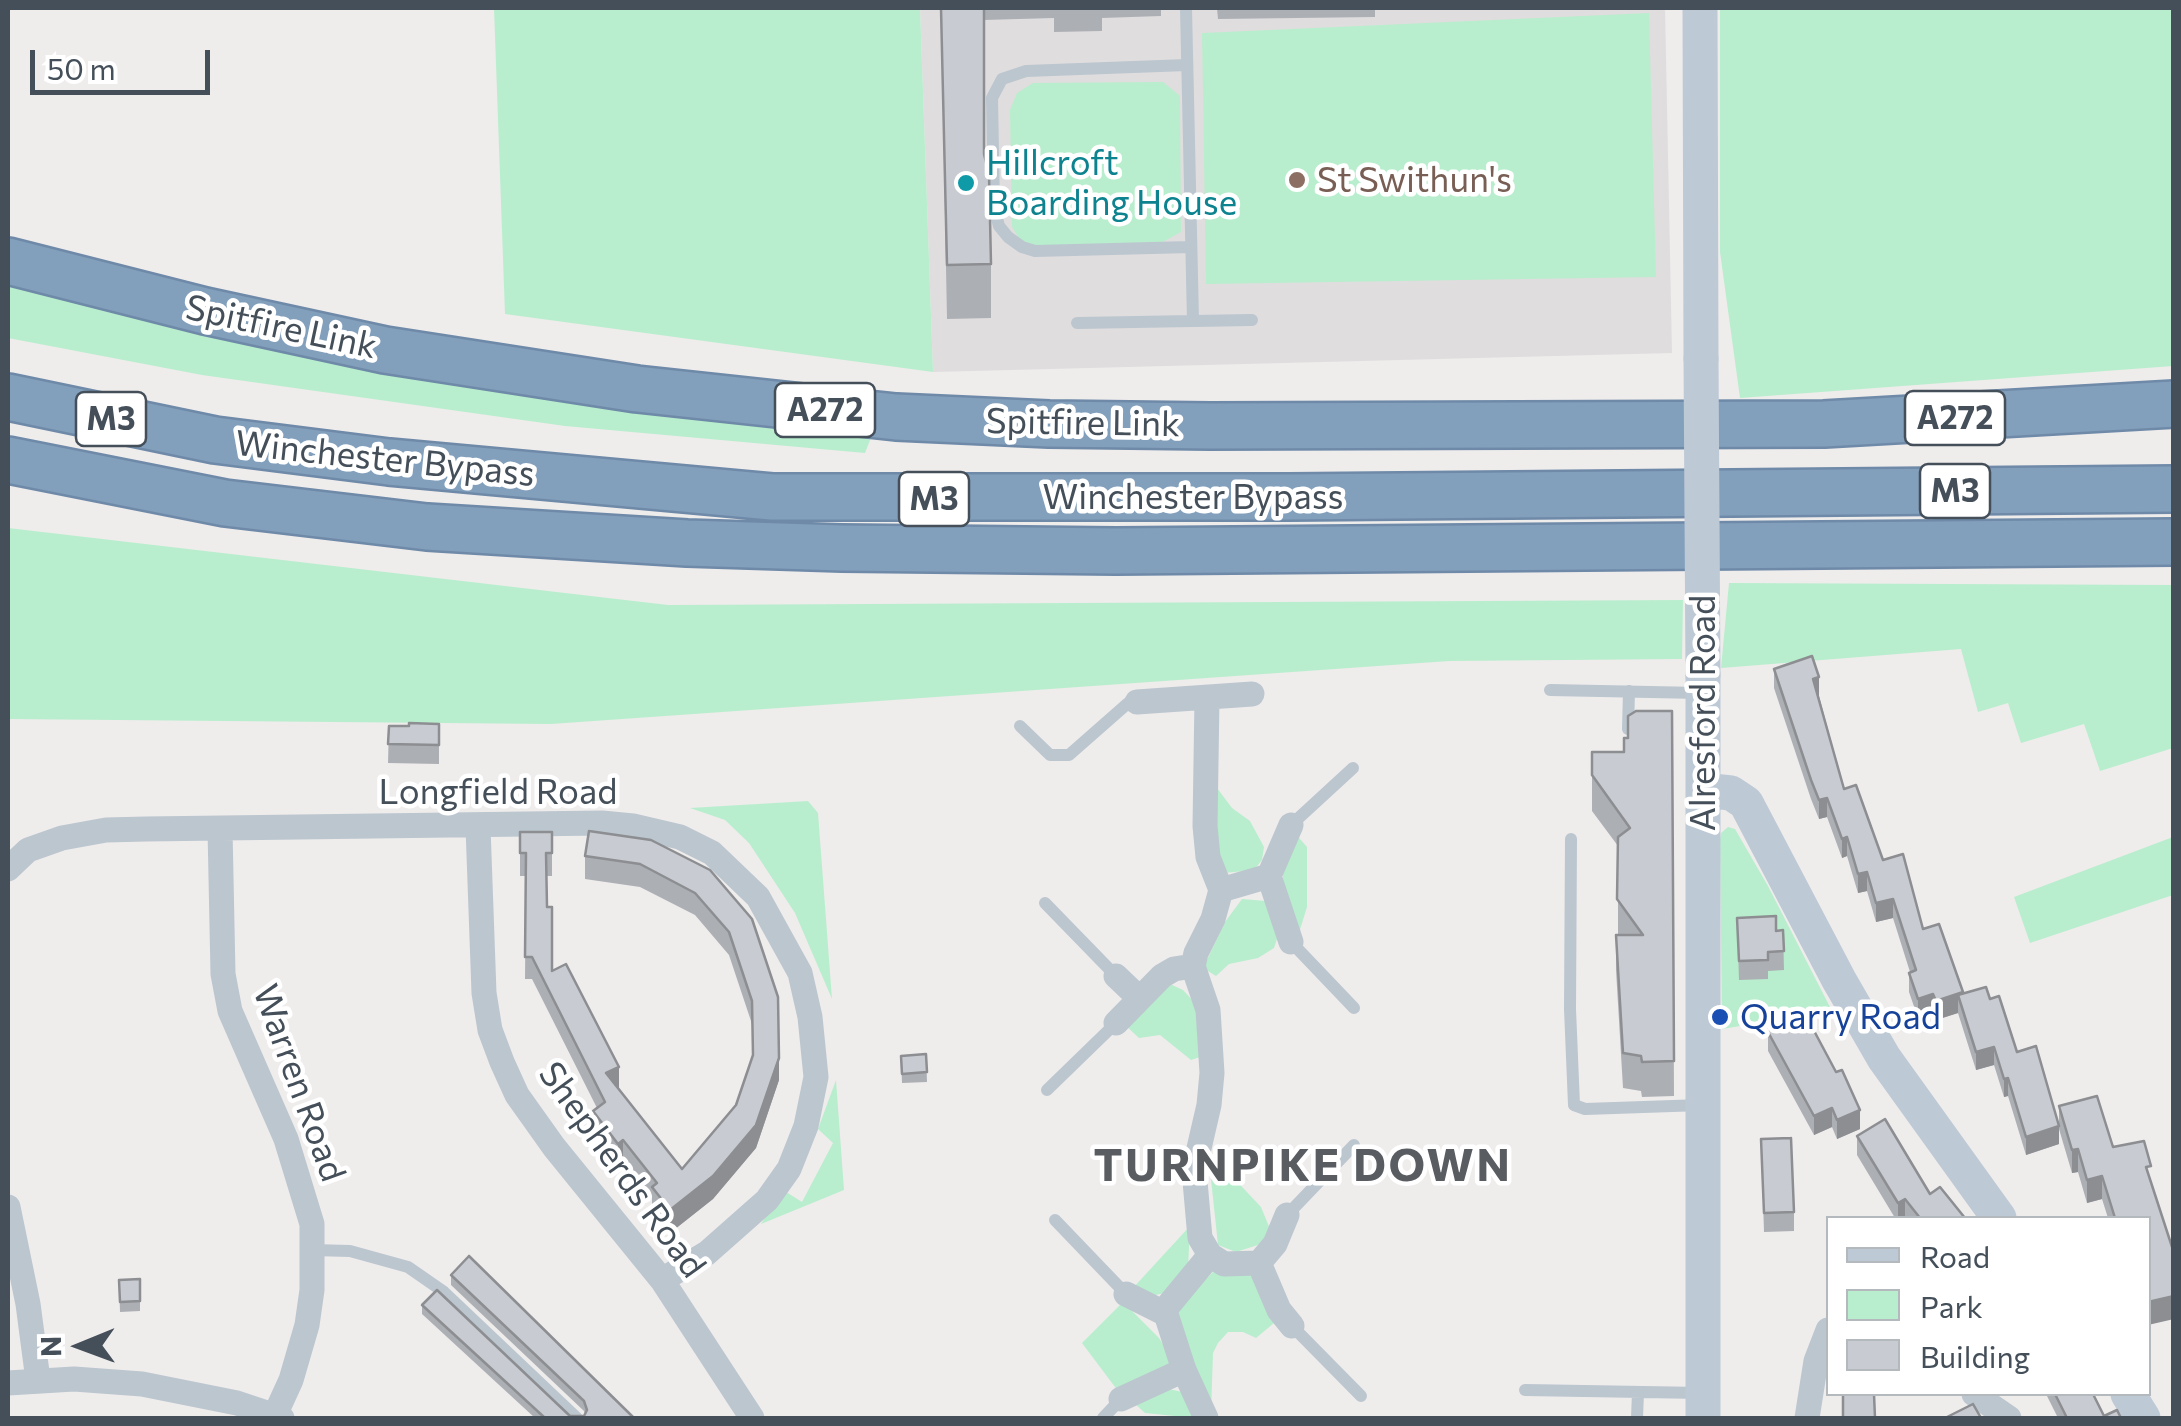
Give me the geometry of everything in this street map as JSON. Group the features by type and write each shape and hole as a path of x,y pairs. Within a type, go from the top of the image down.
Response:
{"highway":[{"name":"Spitfire Link","path":"8,262 384,350 638,390 896,416 1049,424 1210,426 1807,424 2174,404"},
{"name":"Winchester Bypass","path":"8,398 215,440 389,462 792,497 1270,498 2174,489"},
{"name":"Winchester Bypass","path":"8,460 225,503 427,527 822,548 1116,551 2174,542"}],"main road":[{"name":"Alresford Road","path":"1700,8 1704,1406"},
{"path":"1703,790 1732,792 1746,803 1884,1058 1998,1216"},
{"path":"2129,1396 2143,1418"}],"street":[{"path":"1137,702 1252,694"},
{"path":"1207,698 1205,826 1208,857 1221,890 1193,966 1208,1010 1211,1040 1209,1105 1194,1170 1200,1238 1210,1255 1224,1264 1259,1263"},
{"name":"Longfield Road","path":"8,869 28,850 62,838 106,830 602,823 680,837 712,853 758,897 800,973 810,1017 816,1077 806,1126 788,1168 767,1200 707,1253 662,1280"},
{"path":"1290,942 1268,876 1291,825"},
{"name":"Shepherds Road","path":"478,826 484,993 490,1030 502,1062 518,1095 554,1147 662,1280 752,1418"},
{"name":"Warren Road","path":"220,829 223,974 230,1010 300,1179 312,1224 312,1290 306,1325 278,1417"},
{"path":"1221,890 1268,876"},
{"path":"1116,1023 1162,976 1193,966"},
{"path":"1116,976 1138,998"},
{"path":"8,1207 28,1304 38,1380"},
{"path":"1259,1263 1274,1244 1287,1215"},
{"path":"1206,1418 1184,1370 1166,1314 1210,1255"},
{"path":"1259,1263 1279,1310 1292,1326"},
{"path":"1126,1294 1166,1314"},
{"path":"1807,1418 1816,1361 1826,1335"},
{"path":"1112,1409 1184,1370"},
{"path":"8,1382 101,1380 142,1384 193,1407 278,1417"},
{"path":"1977,1396 2009,1418"}],"lane":[{"path":"1186,8 1193,322"},
{"path":"1187,65 1026,71 1002,79 992,98 994,208 999,226 1008,237 1035,251 1191,247"},
{"path":"1077,323 1252,320"},
{"path":"1550,690 1629,691 1703,684"},
{"path":"1628,741 1629,691"},
{"path":"1020,726 1050,756 1069,755 1119,710 1137,702"},
{"path":"1291,825 1352,768"},
{"path":"1572,838 1570,1009 1574,1105 1584,1109 1704,1105"},
{"path":"1045,903 1116,976"},
{"path":"1290,942 1354,1008"},
{"path":"1048,1090 1116,1023"},
{"path":"1287,1215 1354,1145"},
{"path":"1055,1220 1126,1294"},
{"path":"312,1250 350,1251 408,1267 444,1292 577,1418"},
{"path":"1292,1326 1361,1396"},
{"path":"1524,1390 1638,1392 1704,1406"},
{"path":"1638,1392 1638,1418"}],"shaded area":[{"name":"St Swithun's","path":"920,8 1665,8 1672,353 933,372"}],"green space":[{"path":"494,8 920,8 933,372 505,314"},
{"path":"1720,8 2173,8 2173,366 1740,398 1720,252"},
{"path":"1649,13 1656,277 1206,284 1202,33"},
{"path":"1163,82 1180,96 1181,232 1159,244 1037,249 1019,238 1012,227 1010,110 1017,93 1033,83"},
{"path":"8,281 603,403 795,431 872,435 865,453 565,426 202,375 8,338"},
{"path":"8,528 668,605 1683,600 1682,659 1449,661 551,724 8,719"},
{"path":"1729,583 2173,585 2173,748 2100,771 2084,724 2021,743 2008,703 1978,712 1961,649 1721,668"},
{"path":"1217,788 1232,808 1250,821 1264,847 1262,860 1254,870 1224,873 1213,855"},
{"path":"808,801 818,813 832,999 795,913 749,843 725,820 690,808"},
{"path":"1728,827 1735,829 1768,886 1832,1011 1722,1029 1720,839"},
{"path":"1294,832 1307,847 1307,907 1298,936 1284,895 1282,859"},
{"path":"2173,837 2173,895 2030,943 2014,897"},
{"path":"1242,899 1266,901 1278,936 1274,948 1258,958 1229,964 1216,976 1203,968 1225,922"},
{"path":"1170,984 1183,990 1195,1003 1203,1056 1191,1060 1160,1035 1139,1038 1125,1025"},
{"path":"836,1080 844,1190 761,1224 783,1190 802,1202 833,1143 818,1129"},
{"path":"1213,1156 1261,1207 1270,1229 1264,1243 1236,1252 1218,1245 1209,1160"},
{"path":"1190,1226 1188,1269 1165,1293 1146,1297 1133,1288"},
{"path":"1213,1272 1259,1274 1274,1323 1256,1338 1243,1332 1228,1332 1218,1343 1213,1353 1211,1413 1176,1309"},
{"path":"1123,1302 1159,1338 1169,1354 1169,1368 1118,1391 1082,1343"},
{"path":"1169,1389 1182,1392 1194,1418 1145,1413 1133,1402"}],"building":[{"name":"Hillcroft Boarding House","path":"941,8 984,8 984,154 989,175 991,264 947,265"},
{"path":"1812,656 1819,677 1813,679 1844,789 1856,785 1883,860 1903,854 1923,929 1939,924 1963,992 1936,1001 1933,994 1918,999 1909,973 1916,970 1893,899 1876,903 1867,872 1858,874 1847,837 1842,839 1827,798 1819,800 1774,669"},
{"path":"1636,711 1672,711 1674,1061 1642,1062 1641,1056 1623,1053 1616,935 1643,935 1617,899 1618,837 1630,828 1592,775 1592,752 1624,752 1628,716"},
{"path":"439,724 439,745 388,744 389,726"},
{"path":"589,831 651,840 710,870 752,919 778,997 779,1058 756,1125 713,1176 670,1210 652,1187 657,1183 623,1140 618,1144 593,1111 605,1102 532,957 525,957 526,853 520,853 520,832 552,832 552,853 546,853 547,907 552,907 552,971 566,964 619,1067 606,1073 682,1169 736,1105 753,1055 752,1001 729,932 695,893 640,864 585,856"},
{"path":"1776,916 1776,931 1783,930 1784,951 1768,952 1768,960 1739,961 1737,918"},
{"path":"1986,987 1990,999 1999,996 2017,1052 2036,1046 2059,1126 2026,1137 1994,1047 1976,1052 1958,995"},
{"path":"1804,1012 1836,1072 1842,1070 1860,1110 1837,1120 1832,1108 1814,1116 1768,1032"},
{"path":"926,1054 927,1072 902,1074 901,1056"},
{"path":"2097,1096 2113,1147 2144,1141 2151,1166 2146,1167 2174,1253 2174,1296 2151,1301 2151,1216 2114,1216 2102,1176 2087,1180 2078,1149 2072,1150 2059,1106"},
{"path":"1885,1119 1930,1194 1940,1187 1963,1216 1918,1216 1905,1199 1898,1203 1857,1136"},
{"path":"1791,1138 1794,1212 1764,1213 1761,1139"},
{"path":"469,1256 634,1418 545,1418 422,1305 437,1290 570,1416 584,1416 584,1401 451,1275"},
{"path":"140,1279 140,1301 120,1302 119,1280"},
{"path":"1843,1396 1874,1396 1875,1418 1843,1418"},
{"path":"2056,1396 2094,1396 2104,1416 2117,1410 2121,1418 2067,1418"},
{"path":"1973,1404 1981,1418 1945,1418"}],"place":[{"name":"St Swithun's","path":"1297,180"},
{"name":"Hillcroft Boarding House","path":"966,183"},
{"name":"Quarry Road","path":"1720,1017"}],"district":[{"name":"TURNPIKE DOWN","path":"1303,1166"}]}
